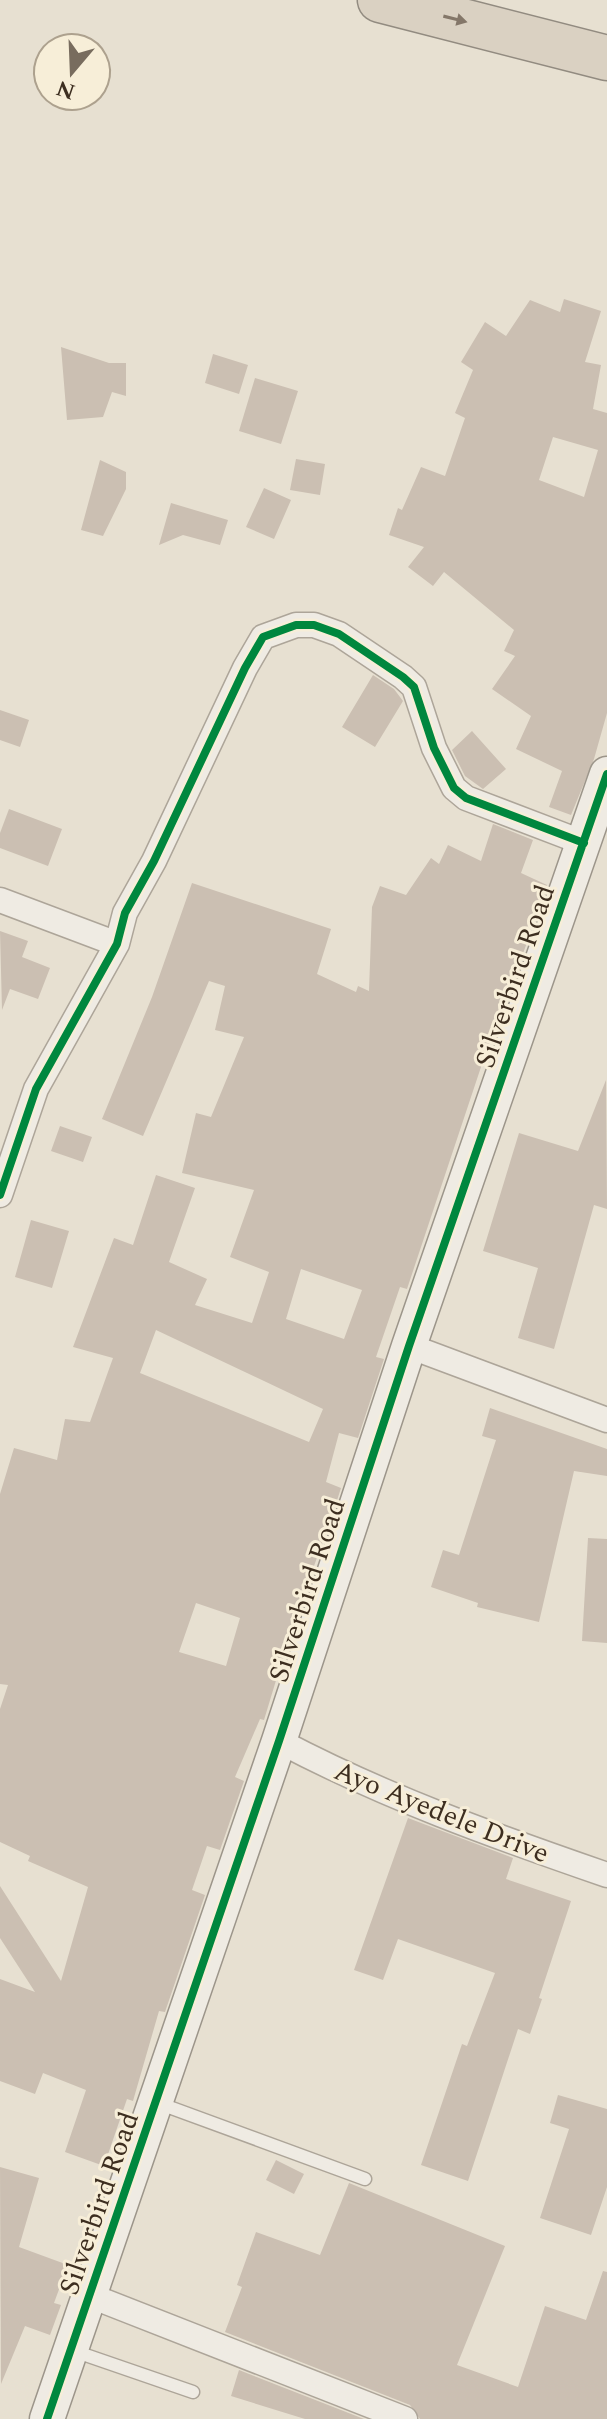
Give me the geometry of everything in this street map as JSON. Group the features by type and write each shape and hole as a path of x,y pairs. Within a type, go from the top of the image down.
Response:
{"highway":[{"path":"380,0 607,58"}],"street":[{"path":"0,1195 36,1089 117,944 125,913 263,637 296,625 314,625 339,634 374,655 414,687 434,748 454,788 466,798 584,843"},
{"name":"Silverbird Road","path":"47,2419 279,1741 409,1346 607,774"},
{"path":"0,900 117,944"},
{"path":"409,1346 607,1420"},
{"name":"Ayo Ayedele Drive","path":"279,1741 357,1782 449,1820 607,1875"},
{"path":"91,2296 405,2419"}],"lane":[{"path":"155,2102 365,2179"},
{"path":"70,2349 193,2392"}],"building":[{"path":"564,299 601,311 585,362 601,365 593,409 607,413 607,713 594,759 571,815 549,807 562,771 516,749 531,716 492,689 515,656 504,651 514,630 444,572 433,586 408,567 424,547 389,535 398,508 402,510 421,467 445,476 465,418 455,413 473,370 461,362 485,322 506,336 530,300 560,312","holes":["553,437 598,450 584,497 539,480"]},
{"path":"61,347 109,363 126,363 126,396 112,392 103,417 67,420"},
{"path":"213,354 248,365 239,394 205,383"},
{"path":"255,378 298,391 281,444 239,431"},
{"path":"296,459 325,464 320,495 290,490"},
{"path":"100,460 126,472 126,489 103,536 81,530"},
{"path":"264,488 291,500 274,539 246,527"},
{"path":"171,503 228,520 220,545 183,535 159,545"},
{"path":"373,675 394,689 403,701 375,747 342,727"},
{"path":"0,710 29,720 20,747 0,740"},
{"path":"472,731 506,769 483,789 465,776 452,750"},
{"path":"9,809 62,829 48,866 0,848 0,833"},
{"path":"493,824 533,840 521,873 547,885 522,938 528,940 485,1055 407,1289 400,1287 376,1357 384,1359 358,1438 339,1433 326,1482 341,1488 314,1566 311,1565 264,1720 260,1719 235,1777 244,1781 220,1850 207,1846 192,1890 205,1895 165,2012 159,2011 133,2101 127,2099 104,2166 65,2152 86,2090 43,2073 35,2094 0,2081 0,1979 35,1992 0,1938 0,1886 61,1981 88,1887 28,1861 30,1856 0,1842 0,1709 8,1685 0,1684 0,1494 14,1448 57,1460 65,1419 90,1422 113,1358 73,1347 114,1238 133,1245 156,1175 195,1188 169,1262 207,1279 195,1305 252,1323 269,1272 230,1257 254,1190 182,1173 196,1113 211,1117 244,1037 215,1030 225,986 209,981 143,1136 102,1119 152,997 192,883 331,929 317,974 356,992 358,986 369,991 372,907 380,886 406,895 431,858 439,864 448,845 481,861","holes":["301,1269 362,1290 344,1339 286,1319","156,1330 323,1409 309,1442 140,1373","196,1603 240,1618 226,1666 179,1652"]},
{"path":"0,931 28,941 22,957 50,968 38,999 10,989 2,1010"},
{"path":"606,1080 607,1209 594,1205 554,1349 518,1338 538,1268 483,1251 519,1133 578,1151"},
{"path":"60,1126 92,1137 83,1162 51,1151"},
{"path":"31,1220 69,1231 52,1288 15,1277"},
{"path":"490,1408 607,1449 607,1476 574,1471 539,1622 477,1607 478,1603 431,1587 443,1550 459,1555 496,1440 482,1436"},
{"path":"588,1538 607,1539 607,1643 582,1641"},
{"path":"408,1818 513,1858 506,1879 571,1901 530,2034 518,2029 468,2181 421,2165 462,2044 467,2046 495,1973 398,1939 383,1980 354,1970"},
{"path":"558,2095 607,2109 607,2187 591,2235 540,2218 569,2129 550,2123"},
{"path":"276,2160 304,2174 294,2194 266,2180"},
{"path":"0,2167 39,2178 19,2247 68,2265 54,2303 61,2305 50,2335 25,2326 1,2384"},
{"path":"349,2183 505,2246 457,2365 518,2387 545,2306 586,2320 603,2271 607,2272 607,2419 420,2419 410,2405 225,2332 242,2287 237,2285 256,2232 320,2255"},
{"path":"239,2370 364,2419 305,2419 231,2396"}],"cycle path":[{"path":"0,1195 36,1089 117,944 125,913 154,861 245,668 263,637 296,625 314,625 339,634 414,687 434,748 454,788 466,798 584,843"},
{"path":"47,2419 279,1741 409,1346 607,774"}]}
